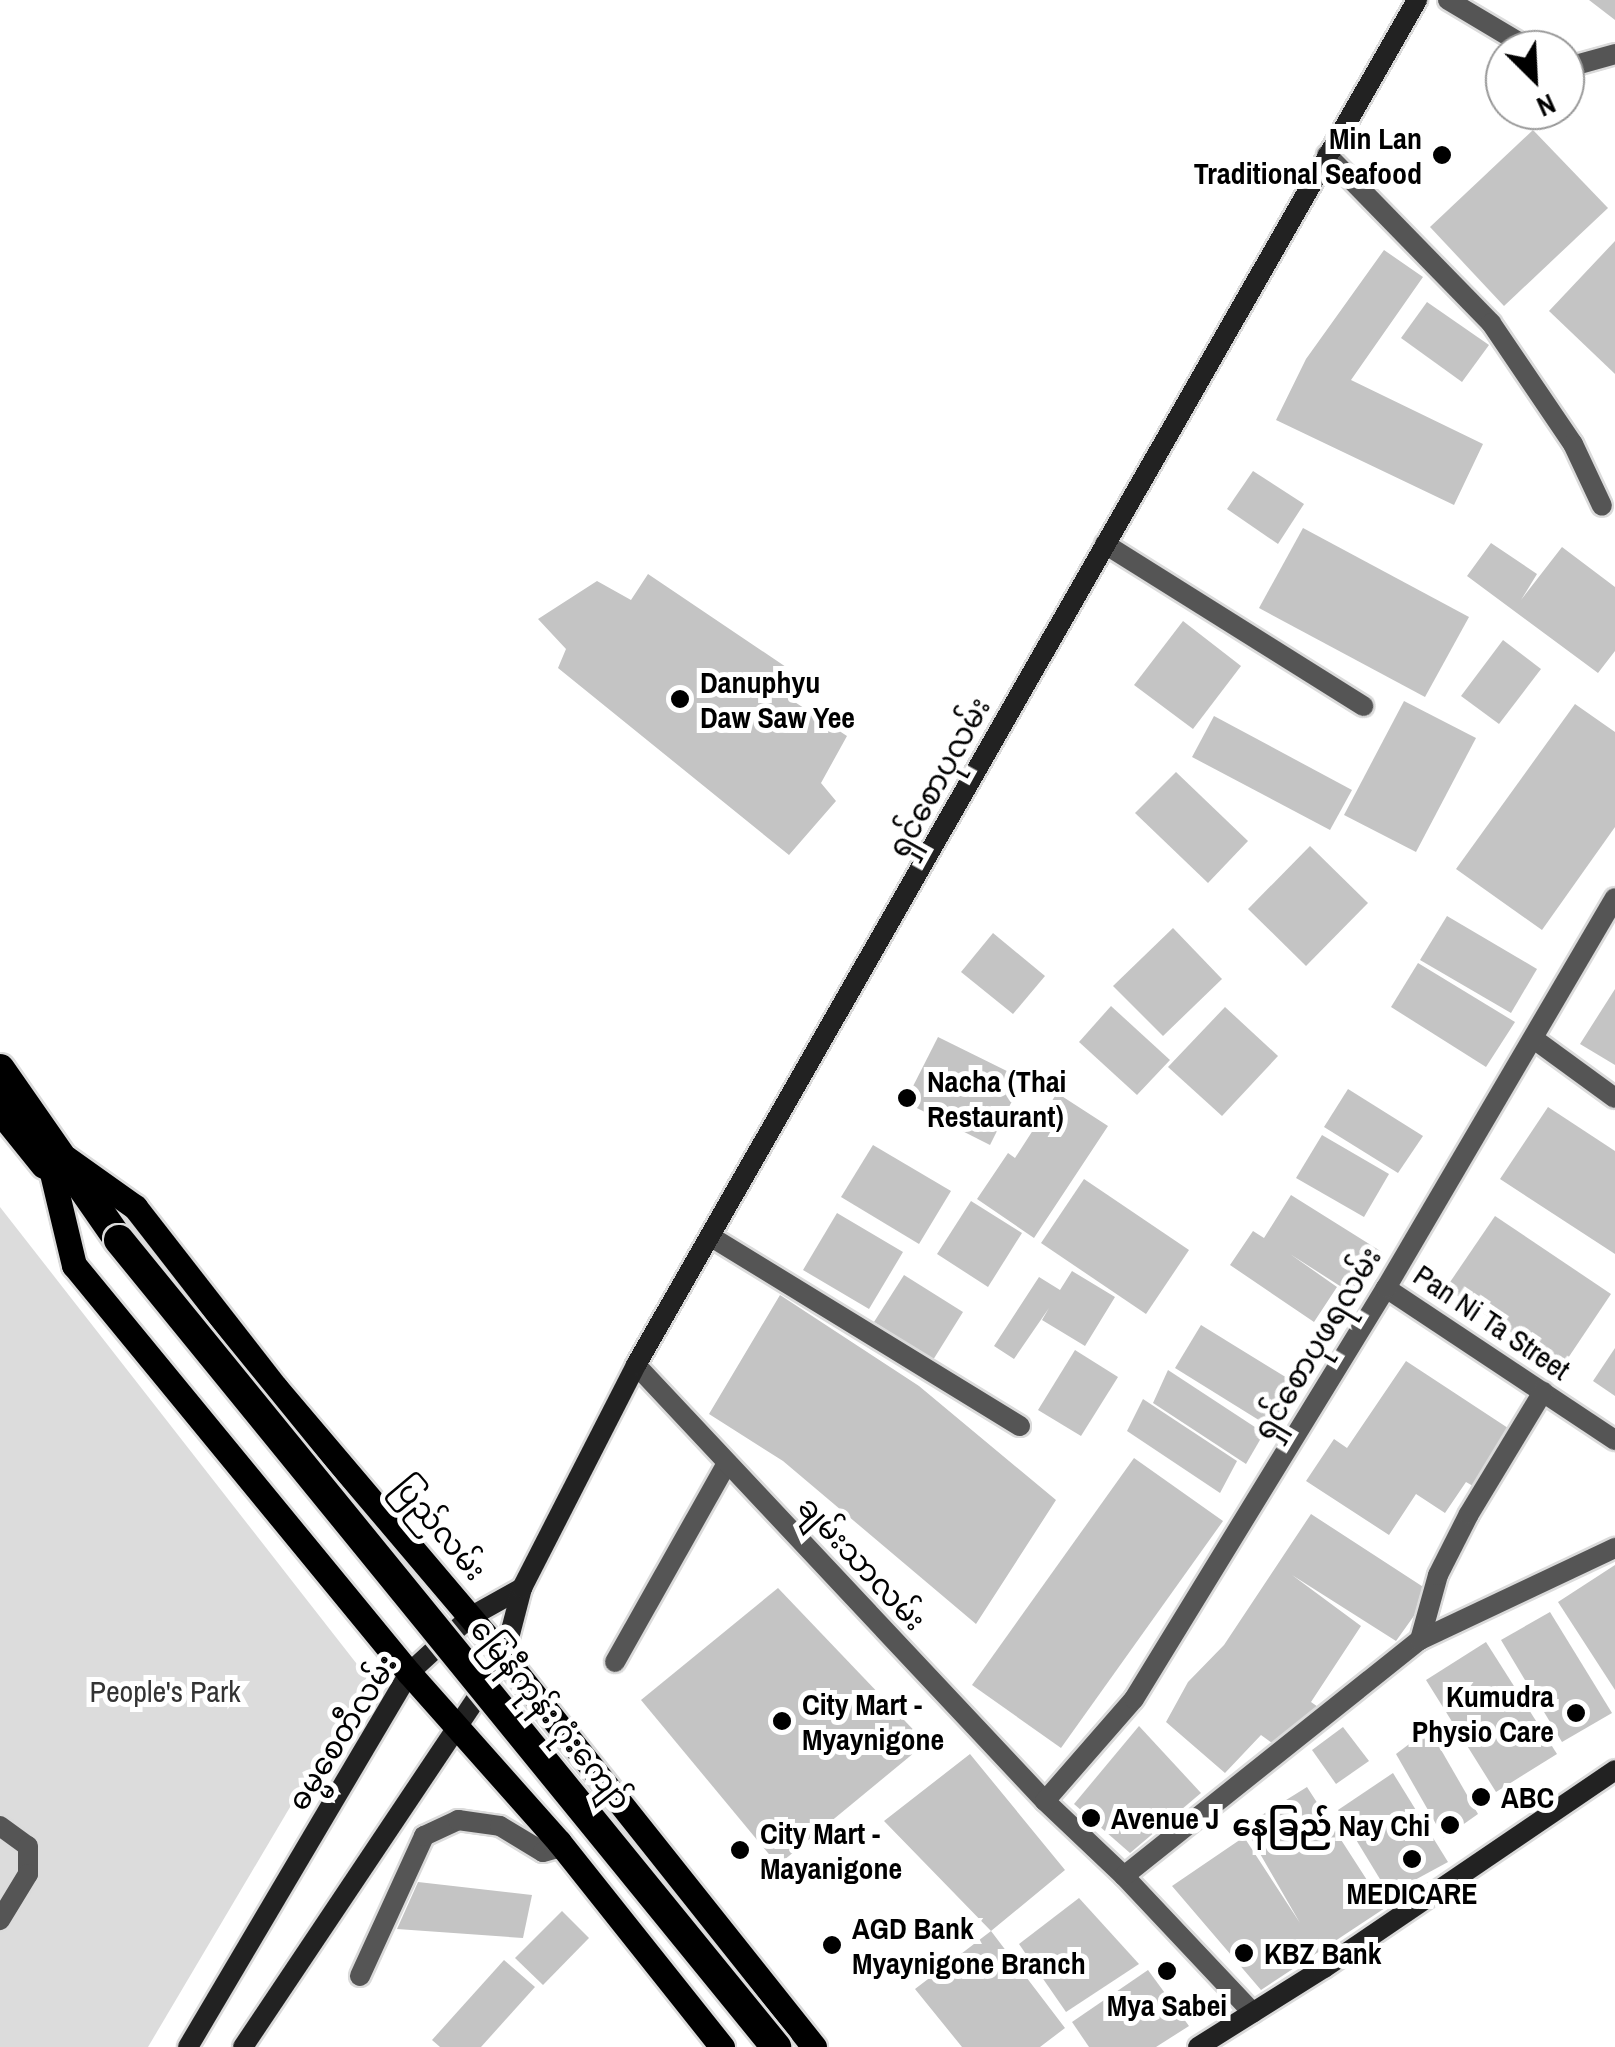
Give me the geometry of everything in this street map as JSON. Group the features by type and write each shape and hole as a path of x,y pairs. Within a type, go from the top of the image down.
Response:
{"highway":[{"name":"ပြည်လမ်း","path":"0,1069 58,1164"},
{"name":"ပြည်လမ်း","path":"0,1108 58,1164"},
{"name":"မြေနီကုန်း ဂုံးကျော်","path":"58,1164 776,2047"}],"main road":[{"name":"ရှင်စောပုလမ်း","path":"522,1588 636,1366 1417,0"},
{"name":"ပြည်လမ်း","path":"58,1164 136,1207 276,1388 504,1657 814,2047"},
{"name":"ပြည်လမ်း","path":"58,1164 74,1265 409,1673 559,1842 722,2047"},
{"name":"ဓမ္မစေတီလမ်း","path":"188,2047 409,1673 470,1618 522,1588"},
{"path":"242,2047 456,1723 504,1657 522,1588"},
{"path":"1198,2047 1615,1770"}],"street":[{"path":"1448,0 1498,30"},
{"path":"1585,62 1615,54"},
{"path":"1327,155 1491,323 1573,444 1602,506"},
{"path":"1105,544 1363,706"},
{"name":"ရှင်စောပုဖရလမ်း","path":"1045,1801 1134,1699 1386,1288 1615,898"},
{"path":"1534,1039 1615,1098"},
{"path":"712,1238 1020,1426"},
{"name":"Pan Ni Ta Street","path":"1386,1288 1615,1440"},
{"name":"ချမ်းသာလမ်း","path":"636,1366 1045,1801 1124,1876 1253,2012"},
{"path":"1420,1640 1446,1560 1543,1392"},
{"path":"615,1662 727,1463"},
{"path":"1124,1876 1420,1640 1615,1548"},
{"path":"360,1976 424,1836 458,1820 500,1826 543,1852 554,1849 559,1842"},
{"path":"0,1826 28,1846 28,1874 0,1920"}],"green space":[{"name":"People's Park","path":"0,1207 367,1677 148,2047 0,2047"}],"building":[{"path":"1589,0 1615,0 1615,20"},
{"path":"1533,130 1608,208 1504,306 1430,227"},
{"path":"1615,241 1615,374 1549,311"},
{"path":"1384,250 1423,277 1351,380 1483,444 1454,505 1276,420 1306,359"},
{"path":"1427,302 1489,345 1462,382 1401,338"},
{"path":"1253,471 1304,504 1278,544 1227,509"},
{"path":"1303,528 1469,617 1425,697 1259,608"},
{"path":"1491,543 1537,574 1521,600 1562,547 1615,587 1615,651 1598,673 1467,576"},
{"path":"648,574 786,667 767,684 847,736 821,783 836,801 789,855 558,668 566,649 538,619 597,581 631,600"},
{"path":"1183,621 1241,666 1193,729 1134,685"},
{"path":"1503,640 1541,669 1499,724 1461,696"},
{"path":"1404,701 1476,738 1416,852 1344,815"},
{"path":"1575,704 1615,732 1615,827 1542,930 1456,869"},
{"path":"1214,716 1352,790 1330,830 1192,757"},
{"path":"1176,772 1248,841 1208,883 1135,813"},
{"path":"1310,846 1368,903 1306,966 1248,909"},
{"path":"1447,916 1537,969 1511,1013 1420,960"},
{"path":"1173,928 1222,979 1163,1036 1113,986"},
{"path":"993,933 1045,976 1013,1014 961,972"},
{"path":"1418,963 1515,1022 1486,1067 1391,1007"},
{"path":"1615,989 1615,1065 1580,1044"},
{"path":"1111,1006 1170,1060 1137,1095 1079,1042"},
{"path":"1225,1007 1278,1056 1222,1116 1168,1067"},
{"path":"938,1037 1023,1079 990,1145 905,1102"},
{"path":"1348,1089 1423,1136 1398,1173 1324,1127"},
{"path":"1057,1093 1108,1126 1034,1238 977,1199 1008,1153 1015,1158"},
{"path":"1548,1107 1615,1151 1615,1254 1500,1179"},
{"path":"1322,1135 1389,1174 1364,1217 1296,1178"},
{"path":"873,1145 951,1191 919,1244 841,1197"},
{"path":"1084,1179 1189,1250 1146,1314 1041,1243"},
{"path":"1291,1195 1382,1252 1354,1295 1290,1254 1337,1287 1314,1322 1230,1265 1253,1231 1264,1238"},
{"path":"971,1201 1022,1233 988,1287 937,1254"},
{"path":"837,1213 903,1252 869,1309 803,1270"},
{"path":"1495,1216 1611,1294 1562,1367 1446,1288"},
{"path":"1072,1271 1115,1297 1085,1346 1042,1320 1049,1308 1014,1359 994,1346 1039,1277 1060,1290"},
{"path":"904,1275 963,1312 933,1360 874,1322"},
{"path":"780,1295 919,1386 1056,1500 976,1624 783,1461 709,1414"},
{"path":"1201,1325 1297,1384 1270,1427 1175,1368"},
{"path":"1615,1348 1615,1396 1593,1381"},
{"path":"1075,1350 1118,1377 1081,1436 1038,1410"},
{"path":"1406,1361 1511,1430 1473,1486 1466,1482 1445,1513 1416,1494 1389,1535 1306,1481 1334,1439 1347,1448"},
{"path":"1168,1370 1264,1433 1246,1464 1153,1403"},
{"path":"1143,1399 1237,1461 1220,1493 1127,1431"},
{"path":"1134,1458 1223,1521 1061,1748 972,1685"},
{"path":"1311,1514 1431,1592 1396,1641 1292,1575 1361,1626 1311,1702 1321,1709 1276,1746 1261,1735 1225,1773 1166,1722 1188,1682 1224,1645"},
{"path":"1615,1565 1615,1690 1558,1602"},
{"name":"City Mart - Myaynigone","path":"778,1588 926,1743 778,1865 641,1700"},
{"path":"1550,1612 1612,1713 1562,1742 1501,1640"},
{"path":"1486,1642 1557,1754 1496,1792 1426,1680"},
{"path":"1139,1726 1201,1793 1130,1853 1074,1804"},
{"path":"1343,1727 1369,1761 1336,1784 1312,1750"},
{"path":"1429,1729 1478,1814 1444,1838 1396,1754"},
{"path":"970,1754 1065,1870 991,1931 884,1821"},
{"path":"1393,1773 1448,1862 1389,1894 1338,1810"},
{"path":"1307,1787 1385,1908 1261,1990 1172,1886 1244,1837 1300,1923 1244,1826"},
{"path":"418,1882 532,1895 523,1938 397,1929"},
{"path":"1079,1898 1139,1964 1066,2012 1019,1944"},
{"path":"562,1911 589,1938 543,1985 515,1958"},
{"path":"991,1931 1065,2028 1040,2047 962,2047 915,1989"},
{"path":"504,1960 535,1987 481,2047 440,2047 432,2040"},
{"path":"1148,1970 1189,2026 1156,2047 1089,2047 1072,2022"}],"place":[{"name":"Min Lan Traditional Seafood","path":"1442,155"},
{"name":"Danuphyu Daw Saw Yee","path":"680,699"},
{"name":"Nacha (Thai Restaurant)","path":"907,1098"},
{"name":"Kumudra Physio Care","path":"1576,1713"},
{"name":"City Mart - Myaynigone","path":"782,1721"},
{"name":"ABC","path":"1481,1797"},
{"name":"Avenue J","path":"1091,1818"},
{"name":"နေခြည် Nay Chi","path":"1450,1825"},
{"name":"City Mart - Mayanigone","path":"740,1850"},
{"name":"MEDICARE","path":"1412,1859"},
{"name":"AGD Bank Myaynigone Branch","path":"832,1945"},
{"name":"KBZ Bank","path":"1244,1953"},
{"name":"Mya Sabei","path":"1167,1971"}]}
